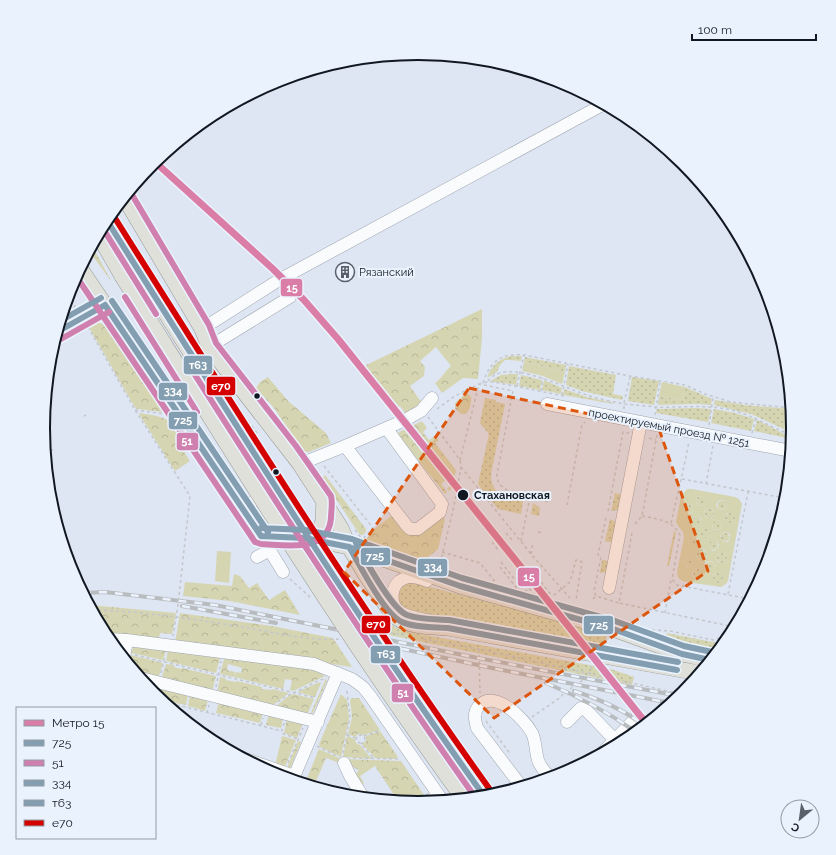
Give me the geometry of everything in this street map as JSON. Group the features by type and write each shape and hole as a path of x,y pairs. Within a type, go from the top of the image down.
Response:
{"main road":[{"path":"127,202 202,329 208,347 299,463 341,528 355,543 365,574 396,618 402,622 430,627 448,628 692,673"},
{"path":"110,226 290,512 434,726 480,790"},
{"path":"101,240 122,276 279,527 418,736 459,793"},
{"path":"84,274 261,536 355,543 460,586 606,627 682,654 704,659"},
{"path":"304,538 321,529 324,500"}],"street":[{"path":"202,329 279,280 598,107"},
{"path":"208,347 290,297"},
{"path":"64,328 105,304"},
{"path":"299,463 387,429 421,410 432,398"},
{"name":"проектируемый проезд № 1251","path":"547,404 785,448"},
{"path":"609,588 641,422"},
{"path":"345,446 406,526 410,529 418,529 440,512 442,504 387,429"},
{"path":"242,508 256,500"},
{"path":"261,536 283,572"},
{"path":"257,557 270,550"},
{"path":"448,628 432,620 402,613 394,605 392,596 393,592 399,581 409,577 442,585 460,586"},
{"path":"126,650 223,652 314,664 352,679 363,687 371,697 438,795"},
{"path":"295,774 338,673"},
{"path":"151,680 318,722"},
{"path":"518,782 477,728 475,719 476,711 480,704 495,700 503,703 524,723 533,735 538,760 546,772"},
{"path":"566,722 581,708 586,710 613,739"},
{"path":"619,735 635,719 640,720"},
{"path":"347,761 350,776 359,790"}],"path":[{"path":"70,309 75,306 73,302"},
{"path":"87,324 135,410 190,496 177,611"},
{"path":"483,383 488,369 497,360 513,354 685,385 714,398 745,404 785,407"},
{"path":"517,386 524,355"},
{"path":"562,395 568,364"},
{"path":"433,412 455,396 478,384 487,382 490,378 500,372 520,373 544,378 593,397 624,404 655,407 712,407 729,409 756,418 786,432"},
{"path":"624,409 630,376"},
{"path":"541,391 544,378"},
{"path":"655,414 660,381"},
{"path":"440,564 454,506 461,467 460,460 478,384"},
{"path":"478,384 513,391 497,474 498,481 506,490 550,502"},
{"path":"709,425 714,398"},
{"path":"135,410 169,415"},
{"path":"428,416 460,460"},
{"path":"752,433 756,418"},
{"path":"567,505 582,425 589,419"},
{"path":"608,511 623,432 629,433"},
{"path":"635,524 642,516 658,432"},
{"path":"649,438 656,440"},
{"path":"671,523 690,438"},
{"path":"706,484 712,452"},
{"path":"322,463 373,528 355,543"},
{"path":"461,467 531,554 570,598"},
{"path":"775,517 783,477"},
{"path":"682,479 778,497"},
{"path":"728,594 748,492"},
{"path":"521,541 530,497"},
{"path":"642,516 671,523 680,535 665,613"},
{"path":"596,596 594,591 601,557 598,555 606,518"},
{"path":"353,527 355,543"},
{"path":"538,532 543,533"},
{"path":"506,533 512,540"},
{"path":"618,603 632,533"},
{"path":"355,543 364,542"},
{"path":"492,542 498,550"},
{"path":"531,554 534,542"},
{"path":"442,552 480,563 500,587"},
{"path":"573,573 576,560 582,562 576,600"},
{"path":"501,562 515,580 530,568 552,596"},
{"path":"500,567 522,594 529,588 534,594"},
{"path":"672,579 677,585 744,598"},
{"path":"593,599 596,596"},
{"path":"596,596 618,603 728,626"},
{"path":"98,610 115,610 176,617 329,640 343,639"},
{"path":"650,630 670,631 713,640 720,638"},
{"path":"379,634 385,631 408,636"},
{"path":"416,637 479,649 673,692"},
{"path":"479,649 478,665 480,704"},
{"path":"126,650 218,675 316,698"},
{"path":"208,713 211,695 214,692 223,652"},
{"path":"524,723 561,697 565,691 590,675 592,663"},
{"path":"261,726 265,713 284,697 324,679"},
{"path":"316,746 342,758 350,717 347,692 352,679"},
{"path":"176,705 261,726 302,740"},
{"path":"485,720 513,758"},
{"path":"356,738 358,735 364,736 381,730"},
{"path":"346,735 356,738 357,742 361,744 374,759"},
{"path":"361,744 364,742 364,736"},
{"path":"347,761 401,759"}],"highlighted area":[{"path":"469,388 659,429 708,571 494,718 344,572"}],"green space":[{"path":"95,251 112,282 93,256"},
{"path":"482,309 482,338 478,379 463,378 442,393 435,383 451,366 436,347 420,361 425,367 424,376 410,386 422,403 407,416 400,406 392,412 358,369"},
{"path":"96,322 106,325 163,412 137,409 134,406 88,326"},
{"path":"511,356 522,356 521,361 505,360 500,365 497,372 487,378 496,364"},
{"path":"525,357 566,365 565,372 524,362"},
{"path":"524,362 565,372 562,384 543,376 522,371"},
{"path":"569,366 616,375 613,394 623,396 622,400 582,391 566,385"},
{"path":"518,374 516,385 490,381 501,375"},
{"path":"521,375 542,380 540,390 519,386"},
{"path":"268,377 288,401 326,433 331,443 309,452 304,452 274,408 256,388 260,382"},
{"path":"632,377 659,381 654,405 628,401"},
{"path":"544,380 562,388 561,394 542,390"},
{"path":"662,382 685,387 682,400 659,396"},
{"path":"685,387 712,399 711,405 658,405 659,396 682,400"},
{"path":"564,389 587,397 614,404 563,395"},
{"path":"467,394 471,397 471,405 466,414 461,414 455,408 455,403"},
{"path":"485,398 496,400 496,402 505,404 491,474 492,481 494,487 501,494 511,498 523,500 521,514 498,509 478,484 489,434 480,423"},
{"path":"715,400 745,405 785,408 786,430 751,414 714,405"},
{"path":"657,409 711,409 708,422 656,413"},
{"path":"714,409 735,413 754,419 751,431 711,423"},
{"path":"139,414 159,417 170,422 189,447 183,450 190,461 175,471"},
{"path":"757,420 786,435 786,438 754,431"},
{"path":"422,421 427,428 423,432 429,440 435,436 439,440 435,443 456,470 452,488 449,491 447,489 451,485 447,479 441,484 447,492 445,494 398,435 399,432"},
{"path":"325,475 366,529 366,532 363,535 360,535 322,478"},
{"path":"687,489 692,489 735,497 739,499 742,504 728,581 721,587 684,581 678,576 677,572 684,537 683,532 676,522 681,496","holes":["699,496 702,496 706,500 703,506 699,506 696,503 696,499","718,501 725,501 727,505 725,509 721,510 716,505","688,504 692,505 692,513 685,513 683,509 684,506","707,508 711,508 714,511 714,515 711,518 707,518 704,515 704,511","727,513 734,515 735,519 733,522 729,523 726,521 725,517","695,517 699,517 702,519 702,523 700,526 693,524 692,520","719,520 722,524 722,527 719,530 715,530 712,527 712,524 715,521","705,528 709,530 710,533 708,537 702,537 700,533 702,530","726,532 730,534 728,542 724,542 720,536 722,533","691,537 698,539 696,546 691,546 688,544 688,540","713,540 717,541 719,545 717,549 713,551 708,545 710,542","700,549 704,549 706,556 703,559 699,559 696,556 697,552","720,553 724,553 727,556 726,561 723,563 718,562 717,556","688,557 692,557 694,564 692,567 687,567 685,560","710,561 713,562 715,566 710,571 704,566 706,562","694,570 701,570 703,574 701,578 694,578 692,574","718,573 722,575 723,578 722,581 718,583 714,581 713,577 714,574"]},
{"path":"615,493 623,495 618,510 611,511"},
{"path":"699,496 703,496 705,497 705,505 699,506 696,503 696,499"},
{"path":"722,500 727,505 722,510 717,505"},
{"path":"533,503 540,508 539,516 531,514"},
{"path":"686,504 690,504 692,505 692,513 686,514 683,511 683,507"},
{"path":"707,508 711,508 713,509 713,517 707,518 704,515 704,511"},
{"path":"728,513 732,513 734,514 734,522 728,523 725,520 725,516"},
{"path":"394,514 406,529 441,514 445,519 438,549 422,562 374,545 366,540 375,529"},
{"path":"695,517 699,517 701,518 701,526 695,527 692,524 692,520"},
{"path":"610,519 616,522 613,543 605,541"},
{"path":"715,520 719,520 721,521 721,529 715,530 712,527 712,523"},
{"path":"703,528 707,528 709,529 709,537 703,538 700,535 700,531"},
{"path":"674,531 676,532 669,566 667,566"},
{"path":"725,532 730,537 725,542 720,537"},
{"path":"691,537 695,537 697,538 697,546 691,547 688,544 688,540"},
{"path":"711,540 715,540 717,541 717,549 711,550 708,547 708,543"},
{"path":"699,549 703,549 705,550 705,558 699,559 696,556 696,552"},
{"path":"217,551 231,552 229,583 215,581"},
{"path":"720,553 724,553 726,554 726,562 720,563 717,560 717,556"},
{"path":"688,557 692,557 694,558 694,566 688,567 685,564 685,560"},
{"path":"602,560 609,561 607,572 600,573"},
{"path":"710,561 715,566 710,571 705,566"},
{"path":"696,569 700,569 702,570 702,578 696,579 693,576 693,572"},
{"path":"716,573 720,573 722,574 722,582 716,583 713,580 713,576"},
{"path":"234,574 240,576 249,588 257,583 269,600 285,590 300,615 230,601 183,596 185,582 232,586"},
{"path":"408,583 416,583 607,634 603,649 409,613 400,607 397,598 401,587"},
{"path":"96,606 176,613 172,634 160,633 158,641 115,636"},
{"path":"180,613 272,626 333,638 352,667 175,643"},
{"path":"391,625 404,631 611,669 634,677 632,685 389,635 385,629"},
{"path":"667,633 716,643 710,652 665,642"},
{"path":"135,647 166,651 163,660 131,653"},
{"path":"168,651 220,658 216,673 166,661"},
{"path":"131,655 163,663 158,679 147,676 130,657"},
{"path":"224,659 254,661 315,670 325,676 293,691 290,690 292,680 285,679 283,689 220,674","holes":["228,664 242,668 241,673 236,672 234,677 235,672 227,670"]},
{"path":"166,664 174,665 174,667 181,669 216,676 212,692 161,680"},
{"path":"220,677 225,678 226,680 262,687 262,689 272,689 289,693 272,706 217,693"},
{"path":"326,678 327,681 313,713 310,715"},
{"path":"320,682 321,683 315,697 297,692"},
{"path":"158,688 188,695 186,705 173,702"},
{"path":"293,694 314,699 307,715 275,707"},
{"path":"341,694 347,700 349,718 341,757 320,747 319,744"},
{"path":"190,695 208,700 205,711 188,706"},
{"path":"352,698 359,698 380,730 364,735 358,734 355,737 348,734 352,717 350,700"},
{"path":"219,702 263,713 260,723 216,713"},
{"path":"269,714 283,718 281,728 266,725"},
{"path":"287,718 303,723 297,738 284,733"},
{"path":"380,731 398,757 395,759 375,758 362,744 366,741 366,736"},
{"path":"282,736 296,740 284,769 275,766"},
{"path":"347,736 355,739 356,743 360,745 372,759 343,757"},
{"path":"298,741 301,742 289,771 286,770"},
{"path":"319,749 342,759 342,764 326,758 316,781 307,778"},
{"path":"345,759 401,761 424,796 394,795 375,766 360,776 364,783 358,787 355,775 359,770 345,763"}],"railway":[{"path":"89,593 105,592 215,605 478,658 671,695"},
{"path":"182,606 276,623"},
{"path":"370,642 663,702"},
{"path":"546,683 591,704 630,728"},
{"path":"574,691 593,697 610,705 638,722"}],"metro line":[{"name":"15","path":"159,166 273,269 304,300 338,339 642,719"}],"transit line":[{"name":"51","path":"80,282 255,542 261,544 293,546 314,542 322,537 328,529 331,518 331,496 296,446 216,343 209,325 132,195"},
{"name":"е70","path":"115,218 345,578 441,721 489,788"},
{"name":"т63","path":"110,226 244,438 338,583 434,726 480,790"},
{"name":"51","path":"106,233 156,314"},
{"name":"51","path":"125,297 197,412"},
{"name":"334","path":"68,317 101,298"},
{"name":"334","path":"112,301 268,532"},
{"name":"725","path":"105,305 261,536"},
{"name":"725","path":"64,328 105,305"},
{"name":"51","path":"61,339 109,312"},
{"name":"51","path":"195,375 332,588 471,791"},
{"name":"334","path":"261,528 305,530 352,539 462,578 615,621 684,646 710,652"},
{"name":"725","path":"261,536 304,538 349,547 460,586 613,629 682,654 704,659"},
{"name":"334","path":"356,543 386,594 401,611 412,617 449,620 678,662"},
{"name":"725","path":"349,547 380,600 395,617 407,624 425,627 448,628 677,670"}],"place":[{"name":"Рязанский","path":"345,272"},
{"name":"Стахановская","path":"463,495"}]}
